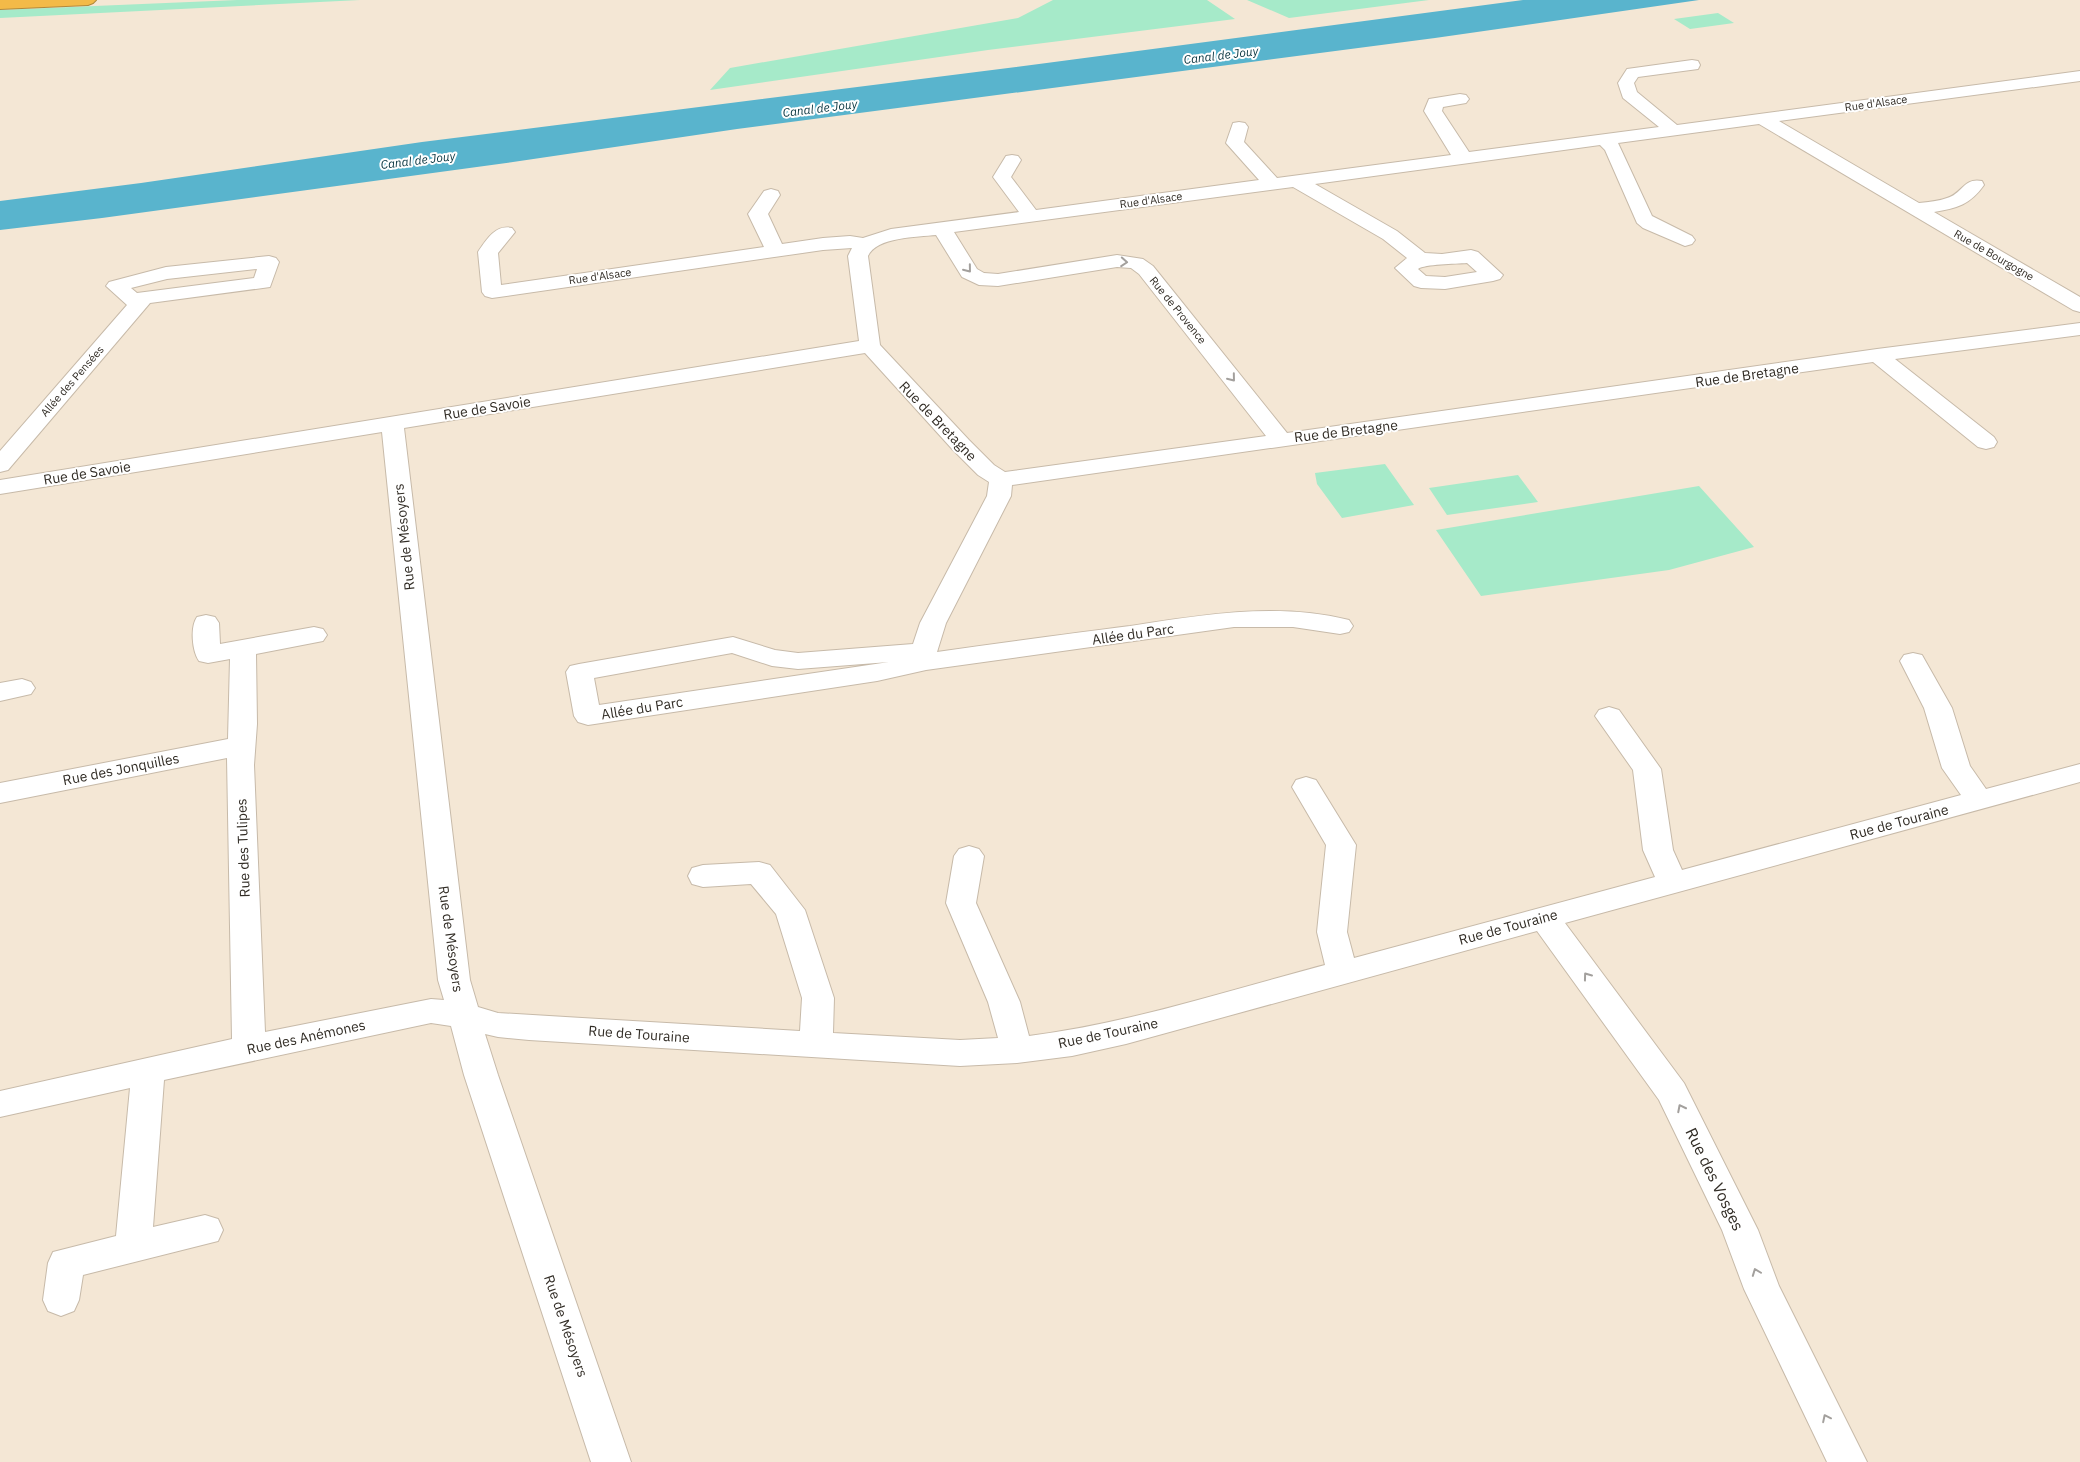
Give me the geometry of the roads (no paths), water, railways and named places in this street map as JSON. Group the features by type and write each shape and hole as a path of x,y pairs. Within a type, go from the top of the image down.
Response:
{"highway":[{"path":"0,4 88,0"}],"street":[{"path":"1673,130 1629,94 1626,84 1633,73 1692,65"},
{"name":"Rue d'Alsace","path":"505,232 488,252 492,292 774,250 838,242 865,244 891,235 2080,76"},
{"path":"1460,99 1435,103 1433,110 1457,150 1465,158"},
{"name":"Rue de Bourgogne","path":"1761,118 1915,210 2077,301"},
{"path":"1239,127 1235,143 1272,184"},
{"path":"1604,139 1610,144 1617,156 1644,219 1650,224 1686,240"},
{"path":"1012,160 1002,177 1031,216"},
{"path":"1295,180 1390,235 1420,259"},
{"path":"1915,210 1956,202 1975,185"},
{"path":"771,195 758,214 774,250"},
{"name":"Rue de Provence","path":"942,228 969,273 979,279 998,280 1117,262 1136,263 1146,270 1281,440"},
{"path":"865,244 858,256 870,346"},
{"path":"269,262 263,283 133,300 116,286 166,273 190,270 269,262"},
{"path":"177,294 190,270"},
{"name":"Allée des Pensées","path":"0,465 144,298"},
{"name":"Rue de Bretagne","path":"870,346 967,452 986,470 1001,480 1510,409 1877,355 2080,329"},
{"name":"Rue de Savoie","path":"0,487 870,346"},
{"path":"1877,355 1986,442"},
{"name":"Rue de Mésoyers","path":"392,424 453,971 481,1074 611,1462"},
{"path":"925,657 933,623 999,496 1001,480"},
{"name":"Allée du Parc","path":"805,671 733,645 579,672 588,716 805,671 1234,619 1293,619 1340,626"},
{"path":"206,623 208,655 314,635"},
{"name":"Rue des Tulipes","path":"243,648 240,766 249,1048"},
{"path":"1913,661 1938,708 1956,768 1979,800"},
{"path":"1610,716 1647,769 1658,850 1673,883"},
{"name":"Rue des Jonquilles","path":"0,793 241,746"},
{"name":"Rue de Touraine","path":"464,1016 498,1025 529,1028 960,1053 1017,1050 1072,1042 1126,1031 2080,773"},
{"path":"1306,787 1340,845 1332,932 1342,972"},
{"path":"969,856 961,903 1004,1002 1017,1050"},
{"path":"703,876 760,873 790,910 818,998 816,1046"},
{"name":"Rue des Vosges","path":"1544,918 1672,1092 1740,1230 1762,1288 1847,1462"},
{"name":"Rue des Anémones","path":"0,1104 249,1048 431,1011 464,1016"},
{"path":"133,1248 148,1072"},
{"path":"61,1300 66,1263 205,1230"}],"water":[{"name":"Canal de Jouy","path":"1523,0 1699,0 1435,38 737,129 513,162 102,218 0,230 0,201 141,183 422,142 1039,64"}]}
